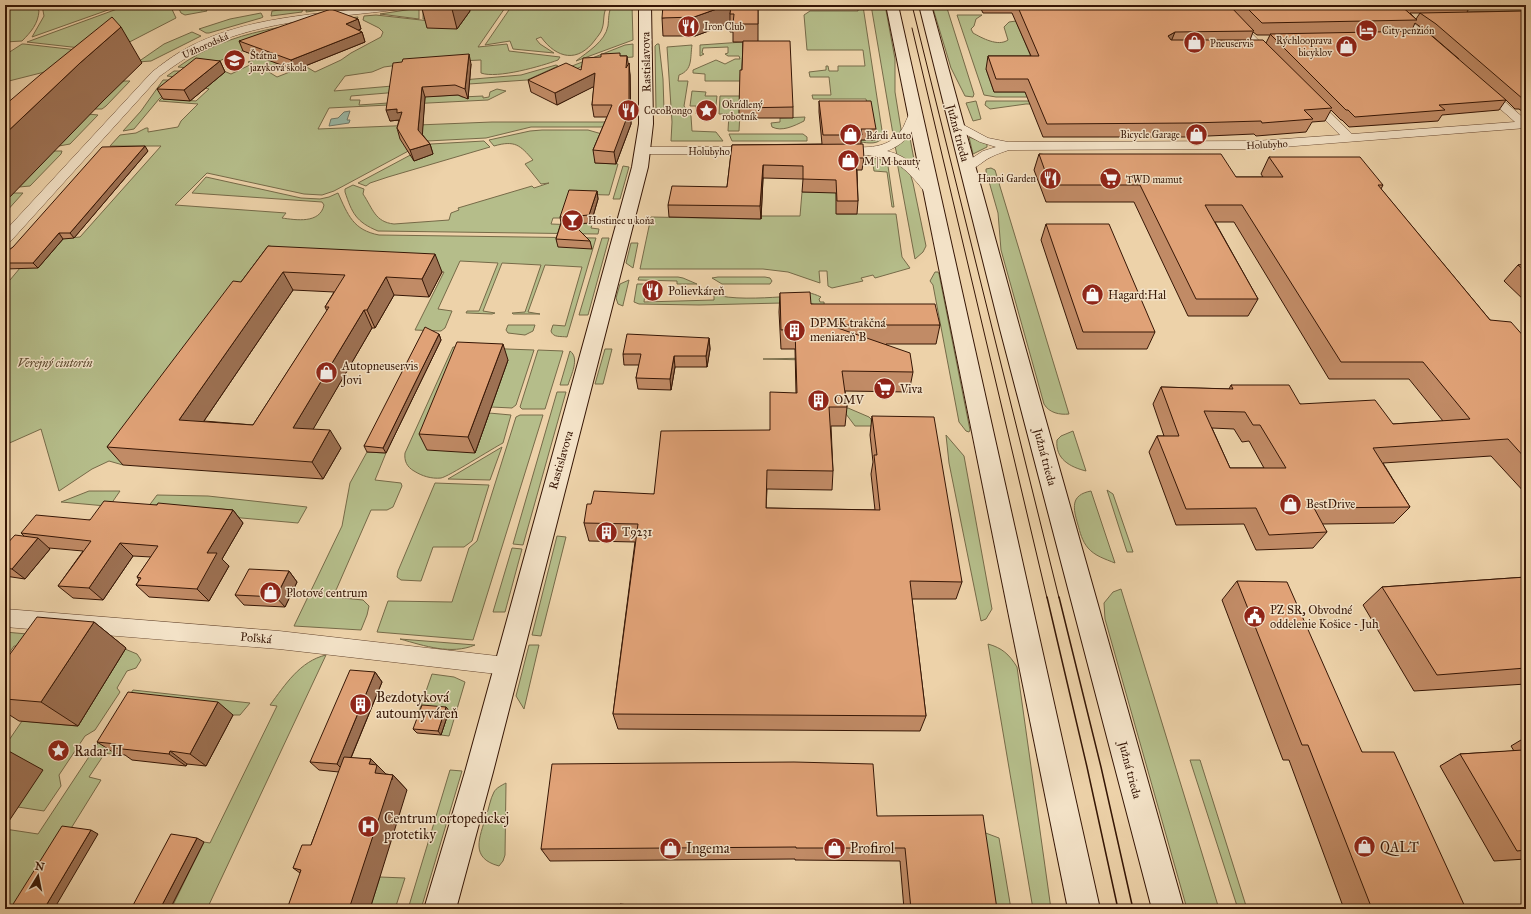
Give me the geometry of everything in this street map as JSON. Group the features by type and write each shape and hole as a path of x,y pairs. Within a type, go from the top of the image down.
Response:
{"street":[{"name":"Užhorodská","path":"5,239 156,74 179,56 200,45 234,32 268,25 409,5"},
{"name":"Rastislavova","path":"440,909 479,772 506,666 622,237 643,151 646,124 645,5"},
{"path":"892,5 914,115 1084,909"},
{"name":"Južná trieda","path":"925,5 1055,496 1168,909"},
{"path":"1219,5 1276,64"},
{"path":"1386,5 1442,53"},
{"path":"1402,18 1417,18"},
{"path":"1409,38 1425,37"},
{"path":"1245,48 1269,40"},
{"path":"1478,84 1526,125"},
{"path":"1301,90 1350,139"},
{"path":"872,151 885,147 901,139 907,133 914,115"},
{"path":"956,125 984,140 1008,146"},
{"name":"Holubyho","path":"1008,146 1256,146 1526,125"},
{"path":"967,167 987,154 1008,146"},
{"name":"Holubyho","path":"643,151 765,151"},
{"path":"826,151 872,151 891,155 902,160 911,167 931,192"},
{"name":"Poľská","path":"5,618 295,641 506,666"}],"green space":[{"path":"17,5 35,5 39,11 36,24 22,41 5,42 5,26 9,23 5,22 5,10"},
{"path":"42,5 122,5 32,37 44,16"},
{"path":"128,5 170,5 176,18 114,50 107,51 27,42"},
{"path":"177,5 208,5 199,8 201,10 206,9 207,11 185,15 181,13"},
{"path":"308,5 359,5 306,12"},
{"name":"Verejný cintorín","path":"439,5 507,5 478,47 507,44 509,51 560,57 558,60 520,71 498,74 481,73 481,60 414,63 384,67 372,72 345,76 334,91 521,75 556,65 558,66 527,80 411,88 411,91 351,96 350,100 360,100 359,105 388,103 418,97 458,95 462,97 483,96 483,98 489,97 490,92 497,89 506,91 488,100 329,108 318,129 492,122 606,122 626,127 531,127 486,138 427,141 334,191 322,195 304,194 207,173 175,205 286,213 282,218 300,220 313,218 318,215 322,211 324,205 322,202 192,193 206,177 301,198 320,199 338,193 352,220 370,233 379,235 596,238 567,337 555,336 551,331 553,325 565,326 582,267 545,265 528,312 540,314 513,314 512,313 525,312 541,265 502,263 483,311 495,313 466,313 467,311 479,311 498,263 460,261 438,309 452,311 445,328 441,331 415,330 444,272 277,264 123,465 109,461 92,469 59,491 41,429 5,445 5,280 10,280 20,268 58,239 80,237 161,146 110,146 120,135 136,133 146,128 148,128 148,132 178,127 181,121 198,104 159,101 186,77 163,99 196,101 209,89 205,88 213,81 221,70 231,74 252,64 248,62 261,57 246,52 293,57 264,69 277,77 305,66 315,72 341,60 381,37 383,32 379,28 363,20 364,16 376,15 430,21 432,19 423,19 423,9"},
{"path":"514,5 608,5 605,11 603,26 595,40 582,52 575,55 568,55 561,54 554,50 541,37 536,39 540,44 554,53 513,49 510,41 485,45 511,7"},
{"path":"612,5 632,5 633,40 576,61 595,46 603,37 608,26 609,13"},
{"path":"781,5 863,6 883,137 881,140 873,143 860,142 860,140 878,140 876,129 873,129 866,99 813,99 812,95 831,95 829,77 810,77 809,72 826,70 826,66 828,66 829,71 838,71 838,66 865,66 863,50 807,50 804,15 810,11 858,11 858,9 781,9"},
{"path":"871,5 885,5 895,59 895,92 901,132 894,140"},
{"path":"932,5 946,5 974,94 973,97 965,96 951,68"},
{"path":"303,7 302,12 271,16 272,11"},
{"path":"419,8 419,19 380,14"},
{"path":"261,13 263,17 261,18 209,33 199,29 230,19"},
{"path":"957,15 982,15 976,19 974,26 971,29 973,33 985,39 1000,43 1008,40 1004,27 1009,22 1016,21 1036,69 986,69 994,92 1082,92 1071,97 996,97 984,95"},
{"path":"358,17 357,20 242,51 201,69 178,67 198,54 241,36 264,30 311,22"},
{"path":"192,32 201,36 151,61 138,62 164,44"},
{"path":"743,42 742,81 705,81 705,74 693,73 693,70 716,60 725,64 735,59 740,59 739,56 728,56 725,54 728,53 728,47 703,48 702,53 704,54 700,56 700,45"},
{"path":"22,44 104,53 104,57 5,82 5,55"},
{"path":"633,44 633,57 595,60 572,71 567,68 625,45"},
{"path":"659,44 663,79 664,110 656,111 655,46"},
{"path":"692,45 689,67 679,75 678,81 688,81 684,106 691,116 692,131 716,132 723,141 671,141 672,122 667,47"},
{"path":"174,71 182,71 184,77 159,99 134,129 123,131 141,111 163,80 171,80 175,77 167,76"},
{"path":"119,81 130,81 106,106 102,109 95,109"},
{"path":"692,91 706,92 705,96 717,96 715,114 696,114 696,106 690,106"},
{"path":"720,96 741,96 739,131 728,131 729,114 719,114"},
{"path":"976,101 981,119 973,121 966,103"},
{"path":"986,101 1045,101 1077,104 1026,104 990,109 985,105"},
{"path":"88,114 98,115 70,144 59,146 62,140 65,140"},
{"path":"805,117 804,121 784,129 772,127 771,123 780,122 780,118"},
{"path":"588,130 602,134 595,163 618,164 609,195 573,194 561,218 553,218 551,224 577,225 593,222 591,228 599,229 598,234 378,231 365,224 356,216 350,206 345,192 345,189 353,185 364,189 363,194 375,214 378,218 388,223 394,224 449,220 451,213 459,210 458,208 532,186 534,188 549,183 541,184 525,164 533,160 520,147 512,144 501,144 494,146 489,140 530,131"},
{"path":"729,134 803,134 807,137 807,141 732,141"},
{"path":"969,137 987,144 987,147 973,154"},
{"path":"910,138 915,165 897,155 895,146"},
{"path":"484,141 490,147 388,177 370,183 366,186 358,183 431,144"},
{"path":"51,151 62,151 61,154 30,186 19,187 39,167"},
{"path":"872,158 882,160 888,166 894,207 892,207 887,172 874,171"},
{"path":"897,162 910,173 926,246 923,252 915,259"},
{"path":"623,166 629,167 620,199 613,199"},
{"path":"991,168 995,170 1069,414 1055,413 1049,410 1044,404 1001,250 998,213 986,171 986,169"},
{"path":"836,187 837,214 896,214 902,257 910,268 875,278 873,275 861,278 863,281 832,288 828,286 827,271 819,271 820,283 788,272 763,269 640,269 651,217 760,219 761,216 800,216 802,192 825,192"},
{"path":"13,193 23,193 5,213 5,199"},
{"path":"602,238 609,238 588,315 579,315"},
{"path":"631,243 638,243 633,268 626,263"},
{"path":"935,272 938,272 939,274 970,430 969,432 966,431 959,422 933,285 930,281"},
{"path":"639,277 678,277 697,284 677,284 677,281 638,280"},
{"path":"765,277 770,278 772,281 770,284 722,284 712,278"},
{"path":"629,280 623,306 618,304 616,298 620,284"},
{"path":"637,284 646,284 644,302 714,300 714,294 728,297 746,298 779,297 800,293 815,294 821,297 819,299 820,302 824,302 827,346 809,360 763,359 809,358 782,303 699,305 639,304 634,302"},
{"path":"508,325 535,325 533,331 525,335 508,333 506,330"},
{"path":"453,347 534,350 516,405 512,408 491,407 475,453 489,413 511,415 503,443 441,478 430,478 414,471 406,464 405,453"},
{"path":"605,349 612,349 603,384 595,384"},
{"path":"538,350 563,351 545,409 522,409 520,407"},
{"path":"570,351 573,354 575,362 573,372 568,385 560,385"},
{"path":"557,392 566,392 523,545 513,544"},
{"path":"843,408 848,408 869,417 871,419 872,426 855,426"},
{"path":"520,415 543,415 473,640 377,632 388,601 452,602 469,548 477,541 516,417"},
{"path":"1073,431 1086,471 1069,464 1058,452 1057,440 1061,436"},
{"path":"946,435 964,456 992,609 986,619 981,621 949,463"},
{"path":"502,447 490,480 448,479"},
{"path":"367,452 386,453 375,480 401,483 402,486 393,507 387,510 371,510 333,597 363,600 369,606 361,630 294,626 342,526 350,483"},
{"path":"435,483 489,485 472,541 464,547 433,547 421,581 401,580 397,577 398,571"},
{"path":"1107,490 1113,494 1133,552 1127,552"},
{"path":"89,491 120,491 111,504 148,507 157,495 208,496 307,507 298,523 61,502"},
{"path":"1091,491 1115,563 1100,557 1091,551 1080,534 1074,508 1076,499 1084,493"},
{"path":"557,536 566,537 541,636 532,635"},
{"path":"512,548 522,549 505,612 493,612"},
{"path":"1121,589 1219,909 1187,909 1105,619 1104,603 1113,592"},
{"path":"5,632 38,635 38,648 14,646 5,659"},
{"path":"400,639 475,645 466,648 447,649 428,647"},
{"path":"988,644 1005,652 1017,667 1051,909 1033,909"},
{"path":"529,645 539,645 524,709 516,696"},
{"path":"125,649 137,654 141,660 136,668 127,671 117,688 120,692 95,730 85,736 59,775 61,786 44,811 18,807 5,764 5,746 22,721 78,726"},
{"path":"326,655 207,909 171,909 204,842 210,843 277,706 270,705 287,682 301,668 317,658"},
{"path":"432,674 454,677 465,682 449,736 441,735 448,711 417,717"},
{"path":"133,690 250,703 240,715 145,705 116,755 105,753 89,777 101,780 21,909 5,909 5,829 38,834"},
{"path":"1190,760 1200,760 1247,909 1238,909"},
{"path":"450,770 462,771 421,909 408,909"},
{"path":"506,783 505,855 499,866 483,858 479,846 481,832 494,792"},
{"path":"975,829 999,838 1011,909 986,909"},
{"path":"380,877 405,878 395,909 370,909"}],"shaded area":[{"path":"350,111 347,120 350,120 349,123 329,126 331,119 338,118 344,112"}],"building":[{"path":"663,5 728,5 694,17 662,18"},
{"path":"731,5 758,5 758,24 733,24 734,14 730,14"},
{"path":"1017,5 1229,5 1254,31 1175,32 1168,36 1171,40 1263,40 1332,108 1304,110 1313,119 1262,123 1261,121 1047,124 1028,79 996,79 988,56 1039,56"},
{"path":"1244,5 1400,5 1417,20 1262,23"},
{"path":"331,9 358,19 346,24 362,32 291,60 239,41"},
{"path":"1526,11 1526,98 1523,99 1436,24 1420,13"},
{"path":"112,17 121,27 80,63 5,134 5,105"},
{"path":"1426,31 1506,100 1439,105 1445,110 1355,117 1348,110 1346,110 1270,34"},
{"path":"743,41 790,41 793,107 739,108 740,70 742,70"},
{"path":"620,53 620,56 627,56 626,68 629,63 629,112 614,152 593,150 612,105 592,105 595,73 555,93 528,80 566,63 581,70 583,58 601,57 601,54"},
{"path":"469,54 465,89 455,85 422,87 418,130 430,144 410,150 397,128 402,112 397,113 397,109 386,110 393,63 402,62 403,59"},
{"path":"196,58 220,61 184,90 157,89"},
{"path":"819,101 871,101 876,129 861,129 862,135 823,135"},
{"path":"863,144 864,158 856,158 858,201 837,201 836,180 803,179 803,166 763,165 760,206 668,205 672,186 727,187 732,145"},
{"path":"145,146 70,233 59,233 33,263 5,263 5,253 13,247 102,147"},
{"path":"1039,154 1221,154 1236,177 1283,177 1269,157 1360,157 1383,185 1378,185 1490,320 1511,322 1526,339 1526,459 1508,439 1373,448 1410,507 1314,508 1327,532 1269,535 1256,508 1186,509 1157,436 1179,436 1161,387 1233,389 1231,385 1289,385 1300,404 1375,400 1393,424 1470,419 1423,362 1341,362 1242,205 1205,205 1258,299 1196,299 1140,185 1050,185","holes":["1204,411 1245,412 1253,425 1260,425 1286,468 1230,468"]},
{"path":"569,190 597,191 589,215 566,217 590,241 556,239 563,217 560,217"},
{"name":"Hagard:Hal","path":"1046,224 1109,224 1155,332 1083,332"},
{"path":"268,246 435,254 422,279 386,277 367,310 364,310 293,428 330,430 312,462 107,447 233,281 241,282","holes":["283,272 345,275 325,307 329,307 253,425 179,420"]},
{"path":"1526,264 1526,272 1518,265"},
{"path":"810,292 811,304 935,304 940,325 829,325 910,353 913,372 842,371 847,407 829,407 833,471 767,470 766,508 880,510 874,455 877,455 872,416 934,417 962,582 910,581 926,716 613,714 638,524 584,523 587,504 591,504 594,491 654,494 661,431 770,430 770,392 797,393 795,329 781,330 780,293"},
{"path":"425,327 439,334 383,448 364,446"},
{"path":"627,334 709,338 706,356 674,356 670,379 636,378 641,354 623,354"},
{"path":"457,342 503,344 468,437 419,434"},
{"path":"104,501 157,505 158,503 233,510 207,553 217,553 197,589 136,585 141,578 137,577 158,546 120,543 89,588 58,586 91,541 21,533 36,515 90,520"},
{"path":"15,535 38,538 12,569 5,568 5,546"},
{"path":"249,569 289,571 276,597 235,595"},
{"path":"1526,577 1526,668 1437,675 1382,587"},
{"path":"1237,581 1287,582 1362,752 1394,752 1466,909 1372,909 1308,745 1302,745"},
{"path":"37,617 94,622 41,702 5,699 5,661"},
{"path":"350,670 375,672 337,764 310,762"},
{"path":"128,692 218,702 190,754 170,751 169,754 113,748 116,744 97,742"},
{"path":"422,705 446,707 438,731 413,729"},
{"path":"1523,750 1526,755 1526,850 1517,851 1460,754"},
{"path":"344,757 371,759 369,764 377,765 375,773 393,775 349,909 287,909 301,870 293,868 302,845 311,845"},
{"path":"794,762 873,764 877,816 983,815 997,909 911,909 905,848 796,847 541,849 552,764"},
{"path":"62,826 91,830 44,909 10,909"},
{"path":"171,834 197,838 160,909 131,909"},
{"path":"620,904 665,909 619,909"}],"tram line":[{"path":"912,5 1059,598"},
{"path":"912,28 1047,598"},
{"path":"1047,597 1087,767 1118,909"},
{"path":"1059,597 1101,767 1133,909"}],"place":[{"name":"Iron Club","path":"688,26"},
{"name":"City penzión","path":"1366,30"},
{"name":"Pneuservis","path":"1195,43"},
{"name":"Rýchlooprava bicyklov","path":"1347,46"},
{"name":"Štátna jazyková škola","path":"235,61"},
{"name":"CocoBongo","path":"628,110"},
{"name":"Okrídlený robotník","path":"707,110"},
{"name":"Bicycle Garage","path":"1196,134"},
{"name":"Bárdi Auto","path":"850,135"},
{"name":"M | M beauty","path":"849,161"},
{"name":"Hanoi Garden","path":"1051,178"},
{"name":"TWD mamut","path":"1110,179"},
{"name":"Hostinec u koňa","path":"573,220"},
{"name":"Polievkáreň","path":"653,291"},
{"name":"Hagard:Hal","path":"1092,295"},
{"name":"DPMK trakčná meniareň B","path":"795,330"},
{"name":"Autopneuservis Jovi","path":"327,373"},
{"name":"Viva","path":"885,389"},
{"name":"OMV","path":"819,400"},
{"name":"BestDrive","path":"1290,504"},
{"name":"T9231","path":"606,532"},
{"name":"Plotové centrum","path":"271,593"},
{"name":"PZ SR, Obvodné oddelenie Košice - Juh","path":"1255,617"},
{"name":"Bezdotyková autoumyváreň","path":"360,705"},
{"name":"Radar II","path":"58,751"},
{"name":"Centrum ortopedickej protetiky","path":"368,826"},
{"name":"QALT","path":"1364,847"},
{"name":"Ingema","path":"670,848"},
{"name":"Profirol","path":"834,848"}]}
